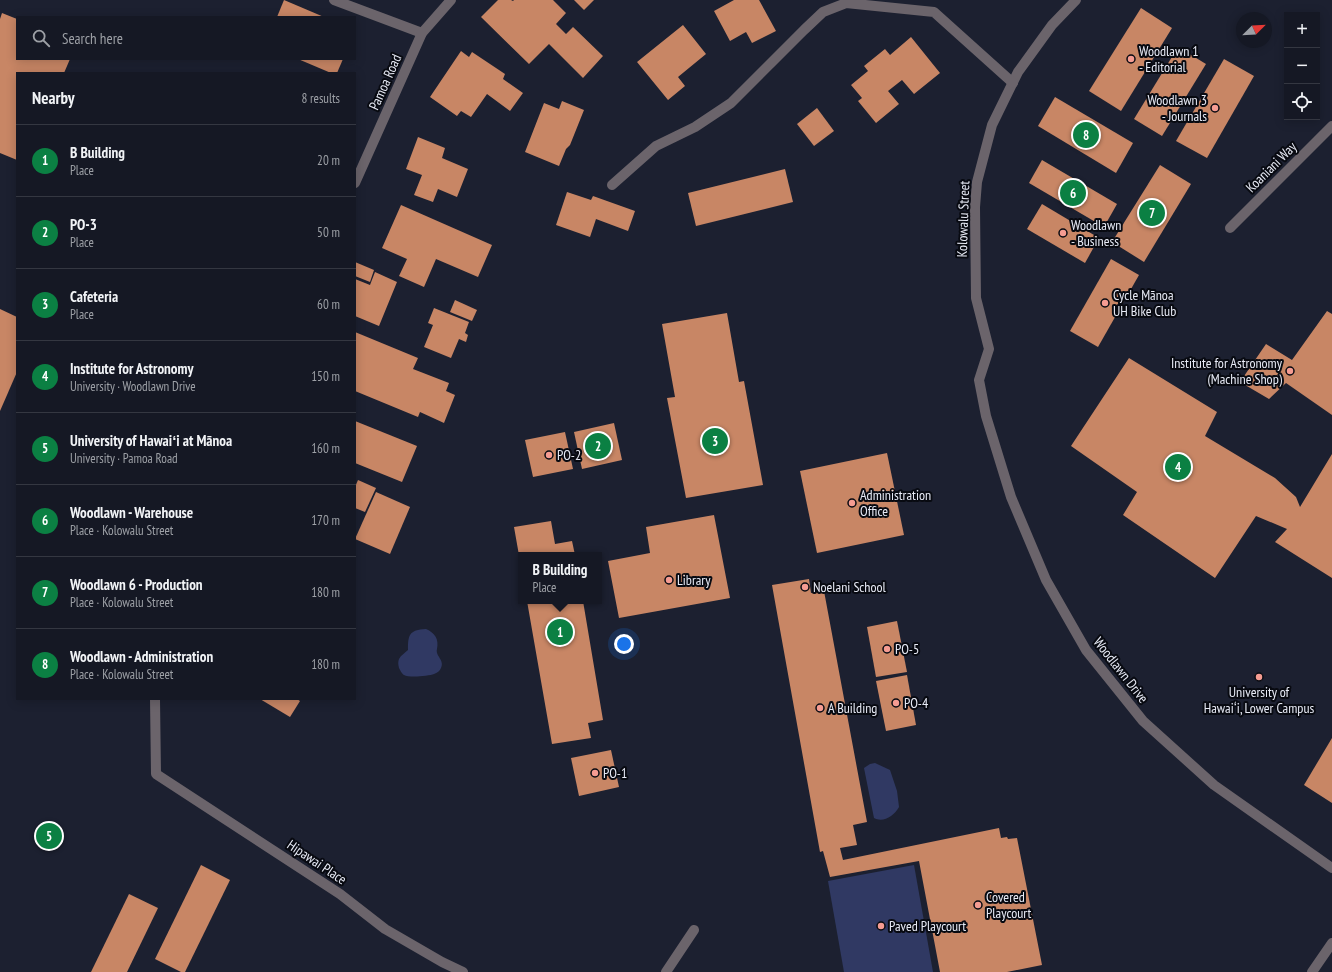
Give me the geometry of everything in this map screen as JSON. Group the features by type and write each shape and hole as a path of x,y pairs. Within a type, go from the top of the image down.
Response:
{"street":[{"path":"334,0 422,34"},
{"name":"Pamoa Road","path":"356,181 422,34 451,0"},
{"name":"Kolowalu Street","path":"986,416 979,380 989,349 976,298 977,182 992,125 1018,72 1052,25 1076,0"},
{"path":"612,186 656,146 695,127 731,103 823,12 846,3 934,12 1013,83"},
{"name":"Koaniani Way","path":"1230,228 1332,126"},
{"name":"Woodlawn Drive","path":"986,416 1011,497 1046,580 1086,650 1143,721 1214,785 1332,868"},
{"name":"Hipawai Place","path":"155,700 156,774 340,894 385,929 442,962 463,972"},
{"path":"666,972 694,930"},
{"path":"1312,972 1332,943"}],"shaded area":[{"path":"426,629 432,632 437,639 437,654 442,663 441,669 431,675 414,677 404,675 399,668 398,662 401,656 408,650 409,637 413,632"},
{"path":"875,763 890,770 897,791 899,807 891,816 881,820 874,818 864,768"},
{"name":"Paved Playcourt","path":"914,865 933,972 844,972 828,881"}],"building":[{"path":"284,0 322,16 277,16"},
{"path":"498,0 553,0 566,13 556,24 566,34 573,27 603,56 583,78 549,44 529,64 481,17"},
{"path":"574,0 594,0 584,10"},
{"path":"734,0 759,0 776,31 752,43 746,32 730,41 714,11"},
{"name":"Woodlawn 1 - Editorial","path":"1141,8 1172,28 1121,111 1089,91"},
{"path":"2,13 16,19 16,60 70,60 64,72 16,72 16,160 0,153 0,19"},
{"path":"683,25 706,54 678,77 685,86 668,100 637,62"},
{"path":"911,37 940,73 914,94 902,80 888,91 899,104 876,123 858,101 862,98 851,85 868,71 864,66 885,49 890,55"},
{"path":"1178,47 1206,64 1162,136 1134,119"},
{"path":"461,51 469,57 472,52 505,74 503,79 523,93 510,111 487,94 471,117 461,111 457,116 430,97"},
{"name":"Woodlawn 3 - Journals","path":"1224,59 1254,76 1207,158 1176,141"},
{"path":"300,60 343,60 337,72 329,72"},
{"path":"1055,97 1133,143 1116,173 1038,126"},
{"path":"562,101 584,110 570,145 566,149 559,166 525,152 544,103 559,109"},
{"path":"817,108 834,131 814,146 797,124"},
{"path":"418,137 445,148 442,158 468,169 457,197 438,189 433,202 414,195 422,175 406,169"},
{"path":"1042,160 1117,204 1104,227 1029,183"},
{"path":"1160,165 1191,184 1144,262 1112,242"},
{"path":"785,169 793,202 696,226 688,193"},
{"path":"567,192 591,200 593,196 635,211 628,231 596,219 590,237 556,225"},
{"name":"Woodlawn - Business","path":"1042,204 1099,238 1085,263 1027,229"},
{"path":"401,205 492,245 478,277 436,259 424,287 399,276 407,259 382,248"},
{"name":"Cycle Mānoa UH Bike Club","path":"1111,259 1139,275 1098,347 1070,331"},
{"path":"356,262 374,270 370,282 356,276"},
{"path":"375,272 397,282 379,326 356,316 356,279 370,285"},
{"path":"455,300 477,310 472,321 450,312"},
{"path":"434,308 469,322 465,333 468,335 466,342 459,339 451,358 424,347 433,325 428,323"},
{"path":"0,309 16,317 16,374 0,411"},
{"name":"Institute for Astronomy (Machine Shop)","path":"1327,311 1332,314 1332,415 1286,383 1269,399 1240,382 1266,344 1292,360"},
{"path":"727,313 739,382 744,381 763,485 686,498 667,398 675,397 662,324"},
{"path":"356,332 418,358 413,369 449,383 446,391 455,395 444,423 420,412 418,417 356,391"},
{"path":"1129,358 1217,412 1205,436 1275,478 1296,497 1300,507 1332,454 1332,578 1275,542 1287,529 1256,516 1215,578 1123,515 1137,492 1071,446"},
{"path":"356,421 417,446 402,482 356,463"},
{"path":"614,423 622,460 582,469 574,432"},
{"name":"PO-2","path":"565,432 573,469 533,477 525,440"},
{"name":"Administration Office","path":"887,453 904,535 817,553 800,471"},
{"path":"358,480 376,488 365,512 356,508 356,485"},
{"path":"376,492 410,507 390,554 356,539"},
{"name":"Library","path":"714,515 730,598 619,618 608,561 650,553 646,527"},
{"path":"551,521 555,544 572,541 574,552 518,552 514,527"},
{"path":"809,579 811,593 824,591 867,822 853,825 857,845 840,848 843,860 999,828 1001,838 1017,838 1042,965 1007,972 940,972 919,861 830,877 823,851 820,852 772,585"},
{"path":"528,604 584,604 603,720 588,723 591,738 552,744"},
{"name":"PO-5","path":"897,621 907,672 876,677 867,627"},
{"name":"PO-4","path":"907,675 916,725 886,731 876,681"},
{"path":"262,700 298,700 300,701 290,717"},
{"path":"1332,738 1332,803 1304,785"},
{"name":"PO-1","path":"611,750 619,787 579,796 571,758"},
{"path":"201,865 230,880 185,972 181,972 155,959"},
{"path":"129,894 158,908 127,972 91,972"}],"place":[{"name":"Woodlawn 1 - Editorial","path":"1131,59"},
{"name":"Woodlawn 3 - Journals","path":"1215,108"},
{"name":"Woodlawn - Administration","path":"1086,135"},
{"name":"Woodlawn - Warehouse","path":"1073,193"},
{"name":"Woodlawn 6 - Production","path":"1152,213"},
{"name":"Woodlawn - Business","path":"1063,233"},
{"name":"Cycle Mānoa UH Bike Club","path":"1105,303"},
{"name":"Institute for Astronomy (Machine Shop)","path":"1290,371"},
{"name":"Cafeteria","path":"715,441"},
{"name":"PO-3","path":"598,446"},
{"name":"PO-2","path":"549,455"},
{"name":"Institute for Astronomy","path":"1178,467"},
{"name":"Administration Office","path":"852,503"},
{"name":"Library","path":"669,580"},
{"name":"Noelani School","path":"805,587"},
{"name":"B Building","path":"560,632"},
{"name":"PO-5","path":"887,649"},
{"name":"University of Hawaiʻi, Lower Campus","path":"1259,677"},
{"name":"PO-4","path":"896,703"},
{"name":"A Building","path":"820,708"},
{"name":"PO-1","path":"595,773"},
{"name":"University of Hawaiʻi at Mānoa","path":"49,836"},
{"name":"Covered Playcourt","path":"978,905"},
{"name":"Paved Playcourt","path":"881,926"}]}
